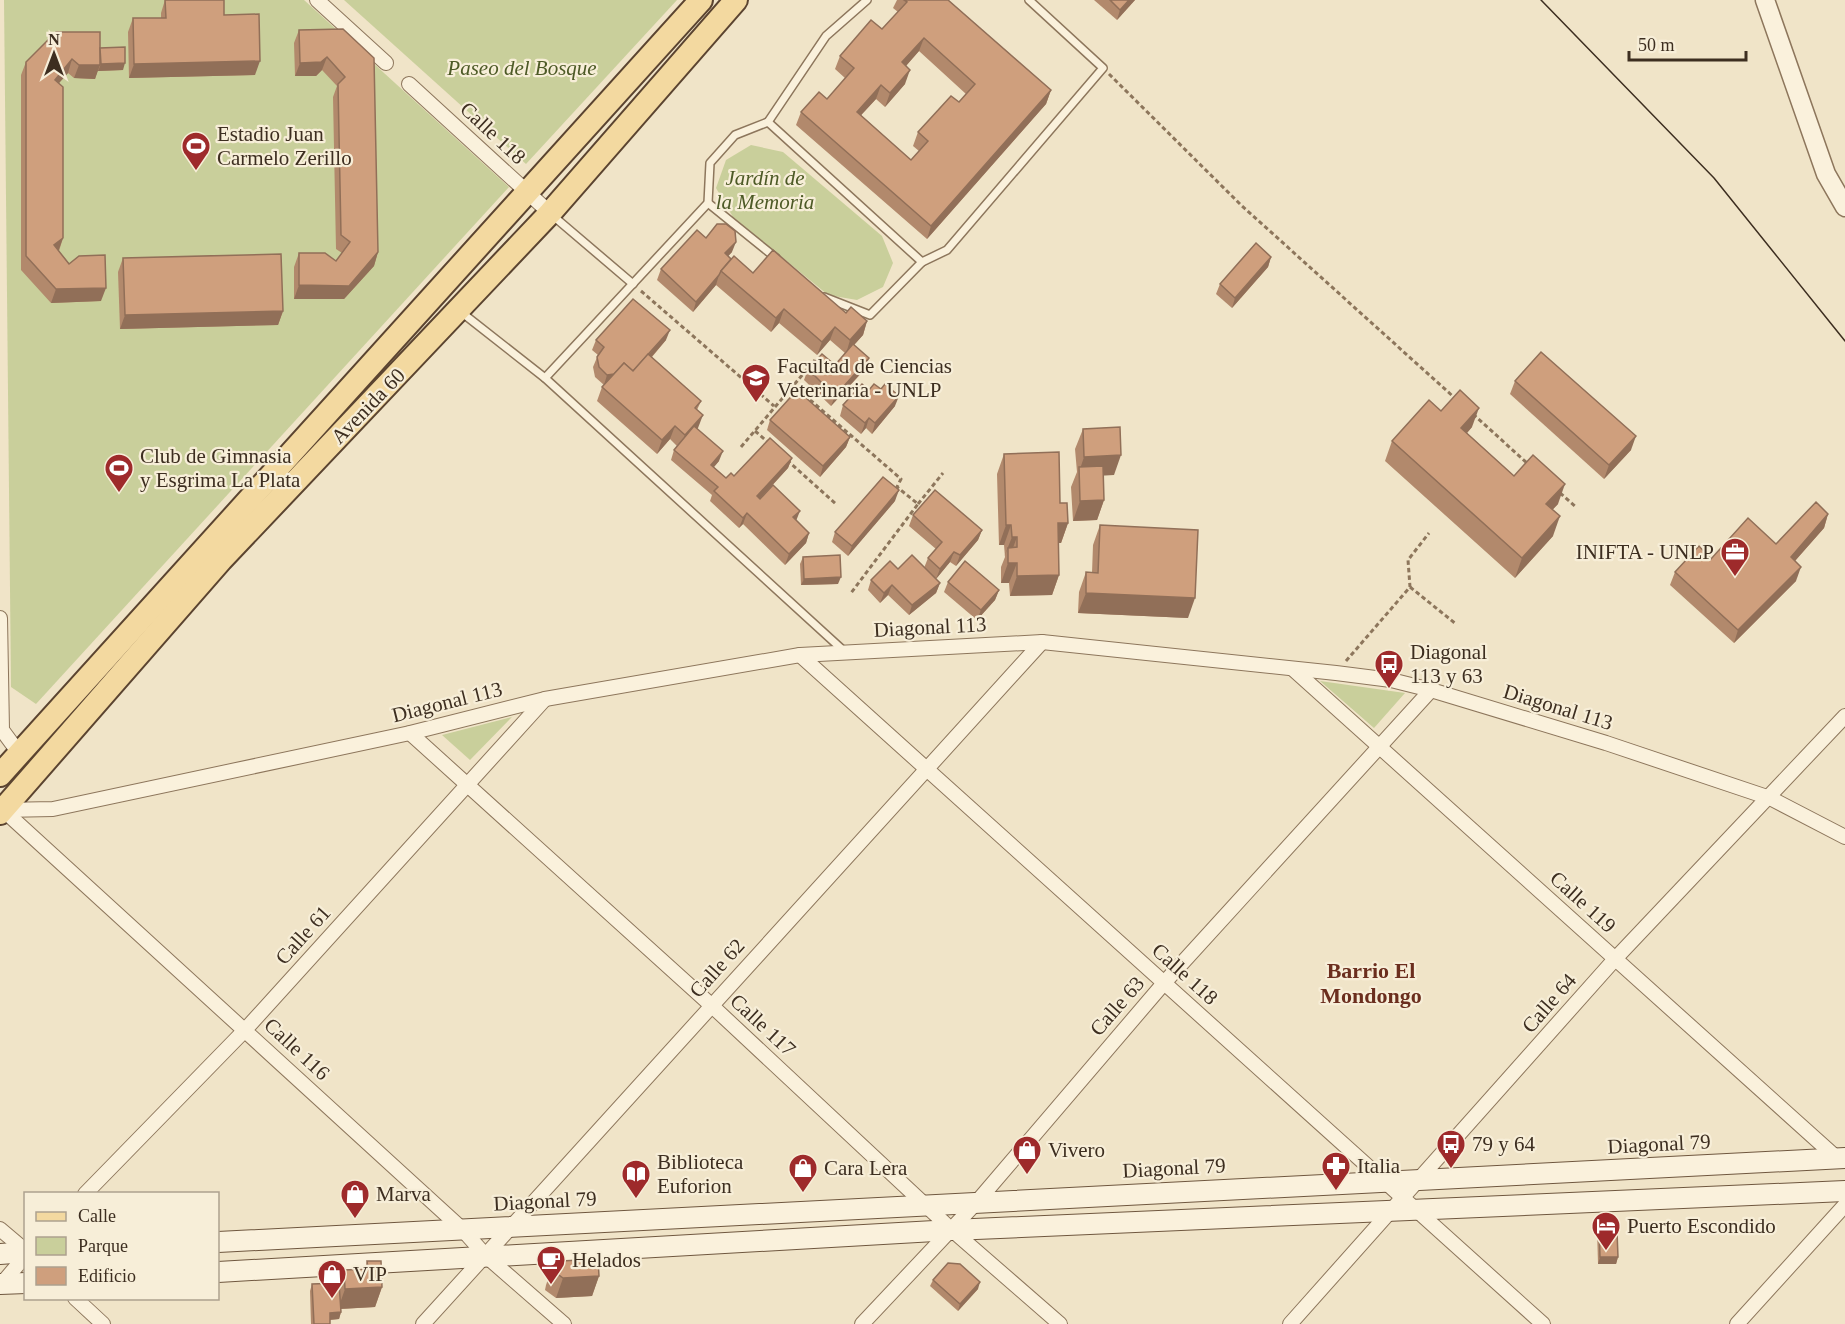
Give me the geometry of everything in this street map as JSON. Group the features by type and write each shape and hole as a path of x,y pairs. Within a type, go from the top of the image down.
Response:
{"main road":[{"name":"Avenida 60","path":"0,776 701,0"},
{"name":"Avenida 60","path":"1,810 221,560 550,213 736,0"},
{"name":"Diagonal 79","path":"219,1242 1421,1180 1842,1161"},
{"path":"219,1272 1404,1206 1845,1191"},
{"path":"0,1254 24,1253"},
{"path":"0,1285 24,1283"}],"street":[{"path":"317,0 386,63"},
{"path":"1765,0 1826,174 1845,207"},
{"name":"Calle 118","path":"409,84 550,213"},
{"path":"0,618 1,730 19,753"},
{"name":"Diagonal 113","path":"1,810 53,809 410,734 545,699 800,654 1042,642 1391,680 1606,743 1770,798 1845,837"},
{"name":"Calle 62","path":"423,1324 1042,642"},
{"name":"Calle 118","path":"800,654 1383,1182 1404,1206 1543,1324"},
{"name":"Calle 119","path":"1293,669 1842,1161"},
{"name":"Calle 63","path":"862,1324 952,1230 1164,983 1431,690"},
{"name":"Calle 61","path":"87,1192 245,1030 545,699"},
{"name":"Calle 64","path":"1290,1324 1404,1206 1421,1180 1616,959 1845,716"},
{"name":"Calle 117","path":"410,734 711,1005 952,1230 1060,1324"},
{"name":"Calle 116","path":"1,810 462,1229 486,1256 564,1324"},
{"path":"1737,1324 1845,1205"},
{"path":"0,1229 24,1251"},
{"path":"0,1285 24,1255"},
{"path":"76,1300 103,1324"}],"lane":[{"path":"545,378 708,203 710,163 735,135 768,122 826,36 867,0"},
{"path":"817,291 826,298 870,315 922,262 947,250 1103,68 1029,0"},
{"path":"768,122 922,262"},
{"path":"708,203 781,262"},
{"path":"550,213 633,284"},
{"path":"459,310 545,378 845,652"}],"path":[{"path":"1103,68 1241,205 1461,404"},
{"path":"633,284 774,406"},
{"path":"741,447 815,360"},
{"path":"793,385 901,479 897,487 918,504"},
{"path":"1470,412 1532,468"},
{"path":"755,430 771,445"},
{"path":"779,452 836,504"},
{"path":"851,594 943,472"},
{"path":"1558,492 1576,507"},
{"path":"1336,673 1410,587 1408,560 1430,533"},
{"path":"1410,587 1456,624"}],"green space":[{"name":"Club de Gimnasia y Esgrima La Plata","path":"4,0 304,0 509,187 36,704 11,687"},
{"name":"Paseo del Bosque","path":"344,0 677,0 526,164"},
{"name":"Jardín de la Memoria","path":"751,145 783,152 882,236 893,263 883,287 857,300 828,295 733,217 716,188 726,160"},
{"path":"1320,681 1405,693 1374,728"},
{"path":"512,717 470,760 442,735"}],"building":[{"path":"165,0 224,0 224,15 259,14 260,61 134,64 133,18 166,18"},
{"path":"904,0 948,0 1051,90 931,226 801,112 819,92 827,99 854,68 840,56 871,20 882,29 907,2","holes":["924,38 975,84 959,102 951,96 918,132 928,141 911,160 857,112 881,85 890,93 910,70 902,62"]},
{"path":"1110,0 1129,0 1120,10"},
{"path":"343,29 374,58 378,252 349,286 299,285 299,253 325,253 336,261 350,242 341,235 338,84 345,77 327,57 321,62 300,63 299,30"},
{"path":"56,32 100,32 100,65 79,65 72,59 55,80 63,87 63,238 54,245 69,264 79,256 105,255 106,288 56,289 26,256 26,62"},
{"path":"125,47 125,63 101,64 100,48"},
{"path":"717,224 726,224 735,231 736,242 725,253 731,259 696,302 661,269 697,230 706,238"},
{"path":"1256,243 1271,257 1235,298 1220,284"},
{"path":"773,250 846,313 851,307 867,321 850,340 835,327 822,342 784,309 776,318 721,271 734,256 753,273"},
{"path":"281,254 283,311 125,315 123,258"},
{"path":"633,299 670,330 633,371 624,363 614,374 607,375 599,367 597,357 604,347 596,340"},
{"path":"853,344 869,358 835,396 808,369 822,354 835,365"},
{"path":"1541,352 1636,436 1609,465 1515,381"},
{"path":"648,354 701,401 695,408 703,415 685,435 675,426 662,440 602,387 624,363 633,371"},
{"path":"862,384 869,390 874,384 881,389 885,384 899,396 875,423 869,418 865,423 843,405"},
{"path":"797,390 850,437 823,466 770,420"},
{"path":"1460,390 1479,408 1461,428 1514,476 1533,455 1565,484 1546,504 1560,516 1522,558 1392,441 1429,400 1441,411"},
{"path":"694,426 723,451 711,465 726,478 731,473 734,476 770,438 792,458 757,496 760,499 773,485 800,511 793,517 809,533 789,554 747,513 743,518 714,491 718,487 674,450"},
{"path":"1120,427 1121,455 1084,457 1083,429"},
{"path":"1059,452 1060,503 1067,503 1068,523 1058,523 1059,575 1017,576 1017,563 1008,563 1008,548 1017,547 1017,537 1012,537 1011,525 1006,525 1004,454"},
{"path":"1103,466 1104,500 1080,501 1079,467"},
{"path":"883,477 899,490 852,546 835,532"},
{"path":"935,490 982,530 960,555 954,552 940,569 928,558 942,542 913,515"},
{"name":"INIFTA - UNLP","path":"1816,502 1828,514 1791,557 1801,567 1738,630 1675,572 1699,546 1711,559 1748,518 1776,544"},
{"path":"1100,525 1198,530 1195,598 1086,593 1086,572 1098,573"},
{"path":"840,555 841,577 804,579 803,557"},
{"path":"912,555 940,583 912,605 892,585 884,593 871,580 890,561 898,569"},
{"path":"965,561 999,590 981,610 948,582"},
{"name":"Puerto Escondido","path":"1608,1221 1609,1231 1617,1231 1618,1257 1600,1257 1599,1222"},
{"path":"598,1259 599,1276 563,1278 552,1270 553,1265 561,1261"},
{"path":"367,1261 381,1261 382,1287 345,1289 344,1270 368,1269"},
{"path":"948,1263 960,1264 980,1282 960,1304 933,1280"},
{"path":"339,1283 341,1312 330,1313 330,1324 314,1324 312,1284"}],"tram line":[{"path":"1541,0 1714,178 1845,341"}],"place":[{"name":"Estadio Juan Carmelo Zerillo","path":"196,172"},
{"name":"Facultad de Ciencias Veterinaria - UNLP","path":"756,404"},
{"name":"Club de Gimnasia y Esgrima La Plata","path":"119,494"},
{"name":"INIFTA - UNLP","path":"1735,578"},
{"name":"Diagonal 113 y 63","path":"1389,690"},
{"name":"79 y 64","path":"1451,1170"},
{"name":"Vivero","path":"1027,1176"},
{"name":"Italia","path":"1336,1192"},
{"name":"Cara Lera","path":"803,1194"},
{"name":"Biblioteca Euforion","path":"636,1200"},
{"name":"Marva","path":"355,1220"},
{"name":"Puerto Escondido","path":"1606,1252"},
{"name":"Helados","path":"551,1286"},
{"name":"VIP","path":"332,1300"}],"district":[{"name":"Barrio El Mondongo","path":"1371,982"}]}
